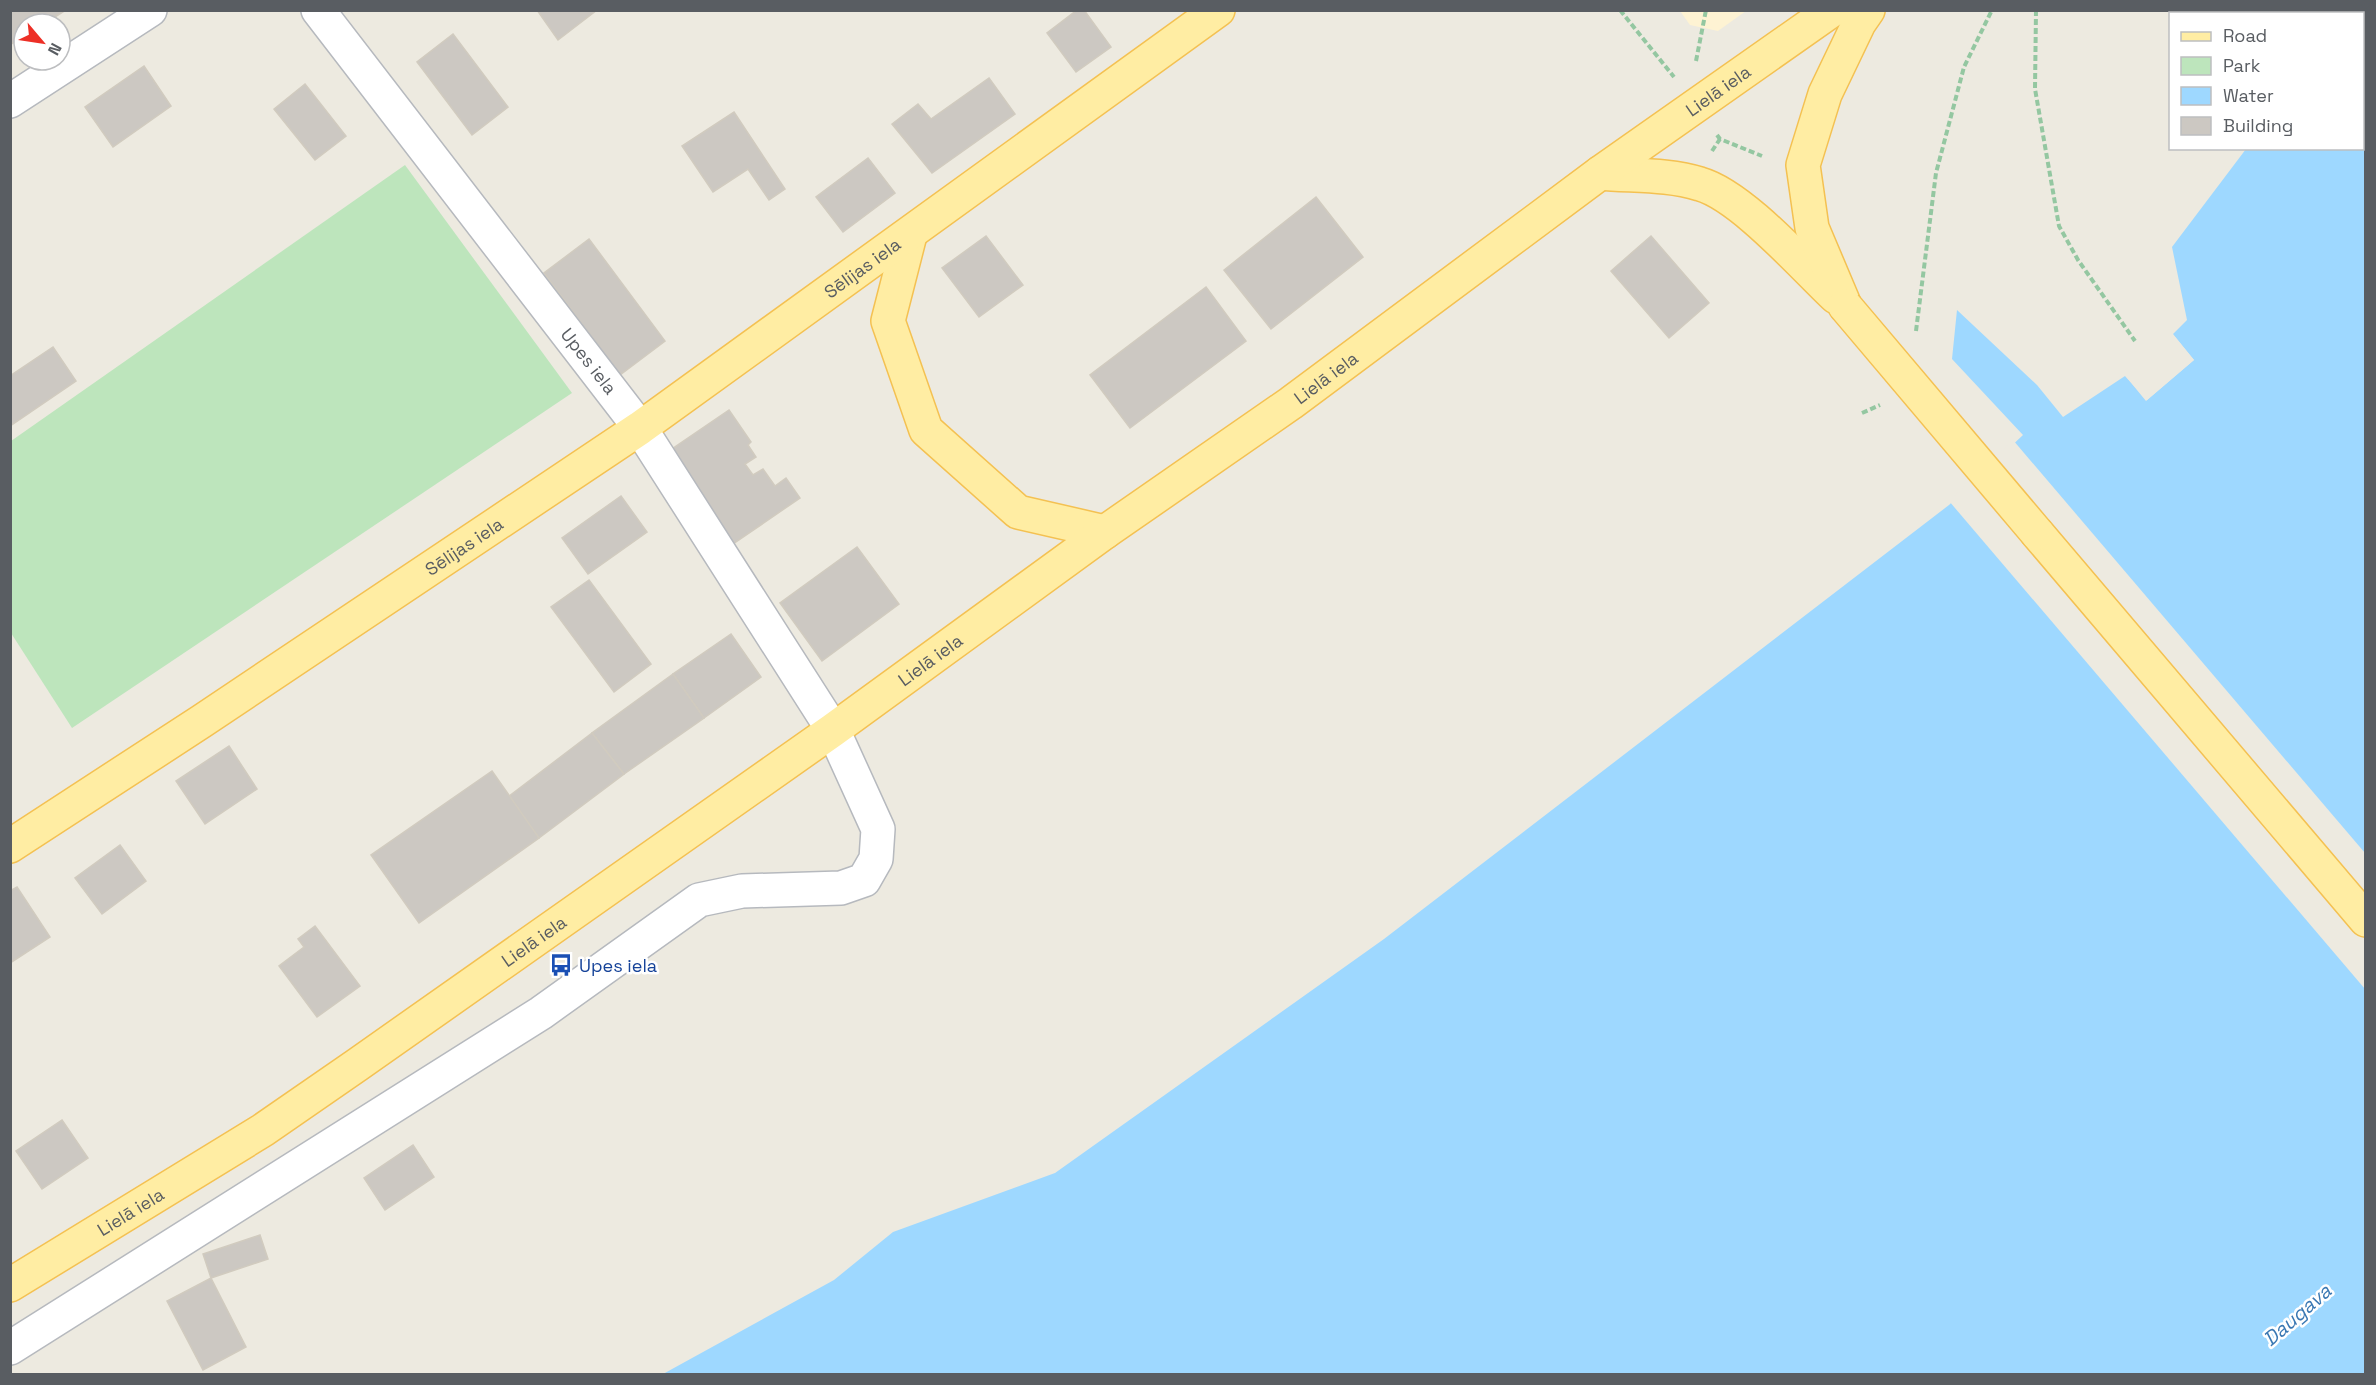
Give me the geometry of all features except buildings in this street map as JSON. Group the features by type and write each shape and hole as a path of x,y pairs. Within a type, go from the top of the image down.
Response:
{"main road":[{"name":"Sēlijas iela","path":"10,846 222,708 640,428 910,235 1218,10"},
{"name":"Lielā iela","path":"10,1285 263,1130 833,730 1105,532 1291,403 1600,173 1832,10"},
{"path":"1845,306 1812,228 1803,165 1825,94 1859,23 1868,10"},
{"path":"1600,173 1662,177 1700,184 1732,198 1845,306 2366,920"},
{"name":"Sēlijas iela","path":"910,235 888,321 926,430 1018,512 1105,532"}],"street":[{"path":"10,101 150,10"},
{"name":"Upes iela","path":"10,1348 541,1013 699,900 742,891 841,888 864,880 876,859 878,828 833,730 640,428 318,10"}],"path":[{"path":"1620,10 1681,84"},
{"path":"1703,33 1706,10"},
{"path":"1916,333 1936,173 1964,67 1992,10"},
{"path":"2036,10 2035,89 2059,226 2078,260 2135,341"},
{"path":"1720,139 1762,156"},
{"path":"1862,413 1890,400"}],"shaded area":[{"path":"1680,11 1746,11 1718,31 1690,25"}],"green space":[{"path":"405,165 572,393 72,728 11,633 11,441"}],"water":[{"name":"Daugava","path":"2365,11 2365,1374 663,1374 834,1280 893,1232 1055,1173 1384,939 1949,505 2023,435 1952,359 1957,310 2037,385 2063,417 2125,376 2147,400 2194,360 2173,334 2187,320 2172,247 2245,150 2364,150 2364,12 2359,12"}],"pier":[{"path":"2171,332 2194,360 2146,401 2123,373 2127,373 2147,396 2190,359 2170,336"},
{"path":"2013,440 2365,853 2365,989 1949,501"}],"place":[{"name":"Upes iela","path":"561,965"}]}
